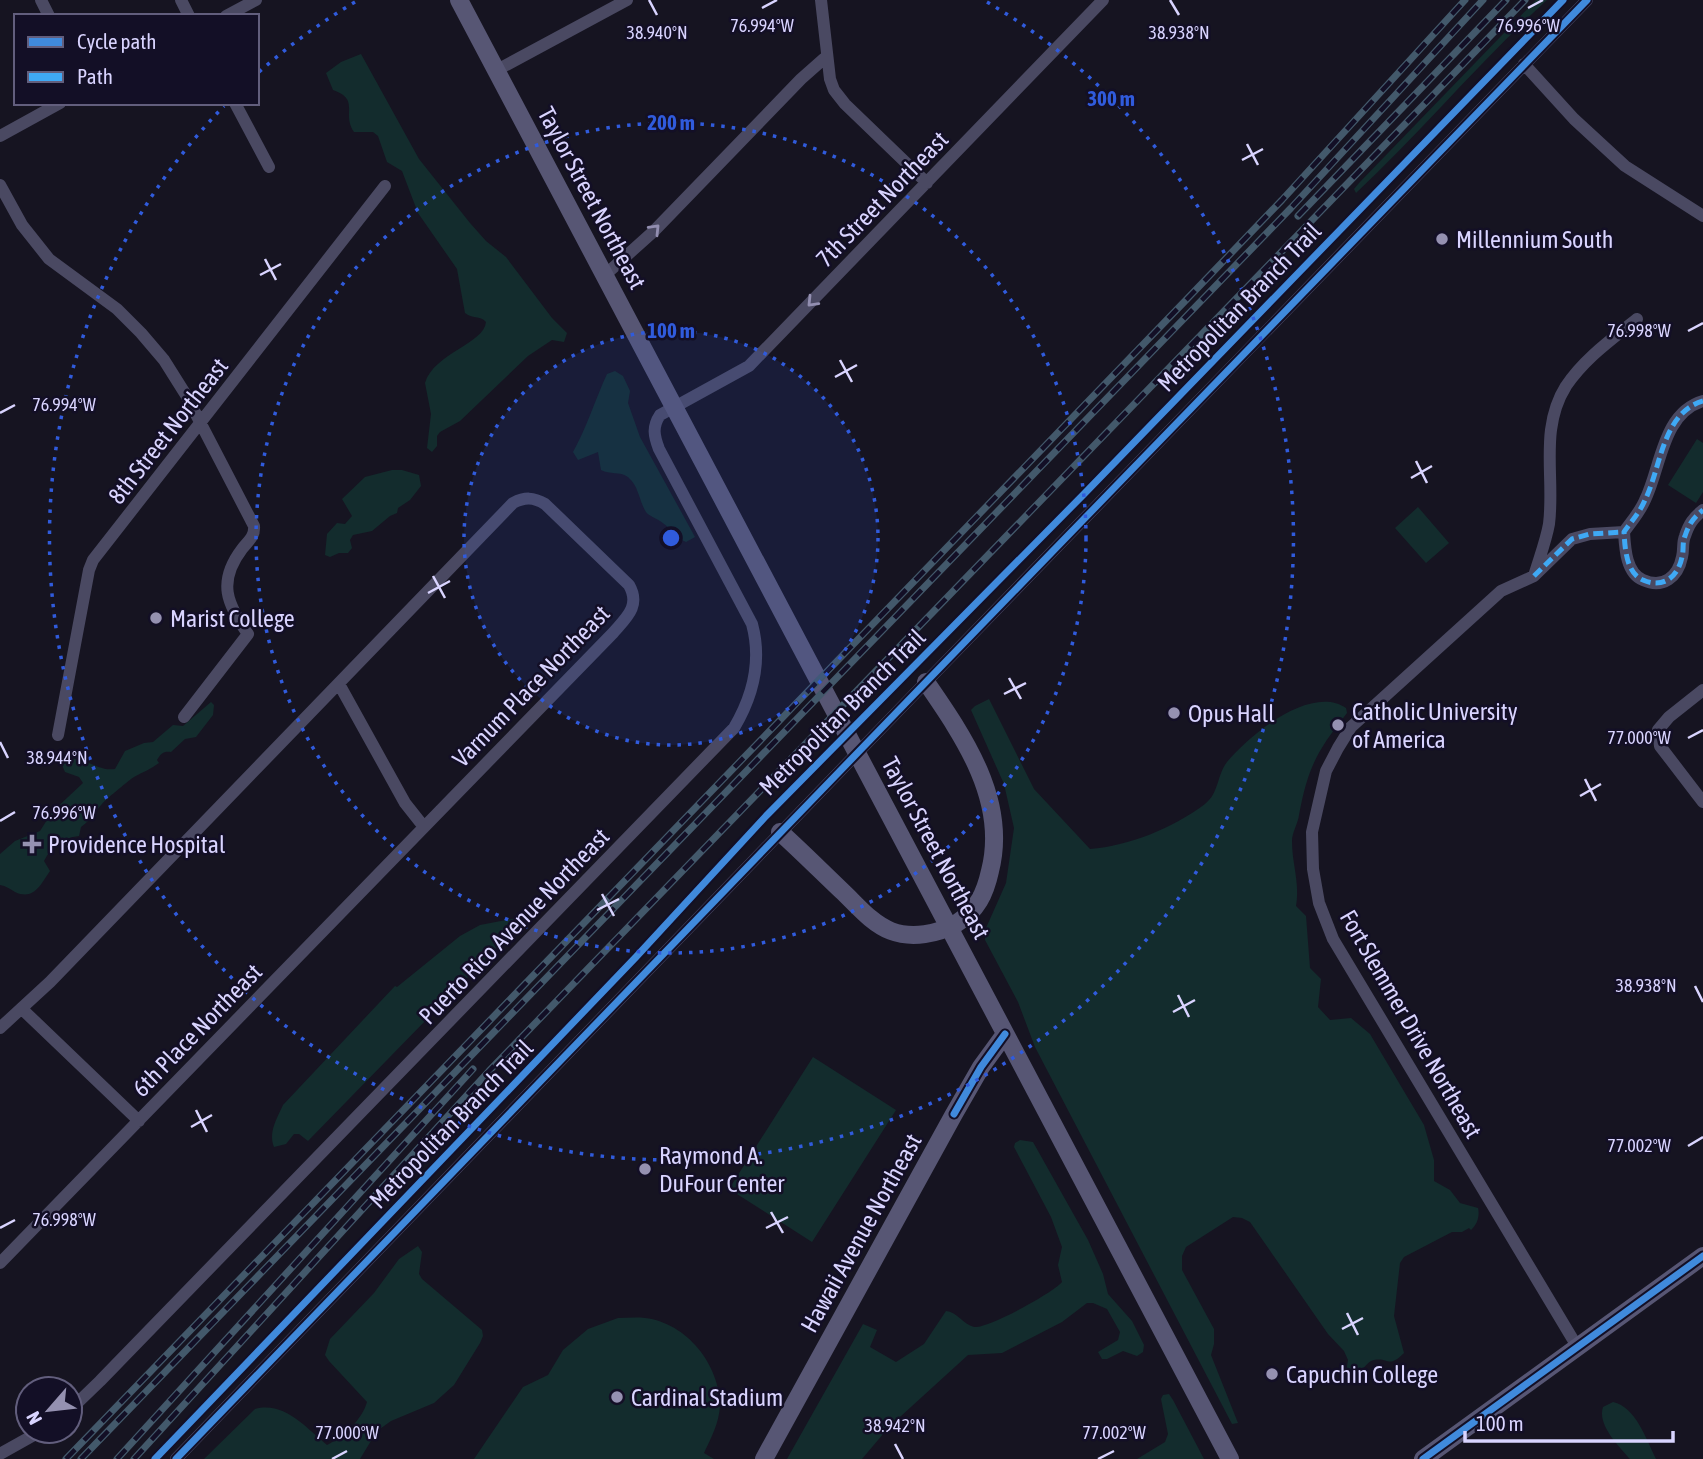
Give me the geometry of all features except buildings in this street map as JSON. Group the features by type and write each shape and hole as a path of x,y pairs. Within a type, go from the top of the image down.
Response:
{"main road":[{"name":"Taylor Street Northeast","path":"459,0 1230,1459"},
{"path":"780,832 869,917 884,927 910,935 928,934 950,927 969,915 982,897 993,860 994,821 982,776 926,682"},
{"name":"Hawaii Avenue Northeast","path":"764,1459 954,1114 981,1067 1005,1034"},
{"path":"1426,1458 1703,1256"}],"street":[{"path":"230,14 256,0"},
{"path":"497,70 627,0"},
{"path":"821,0 832,85 841,100 927,183"},
{"name":"7th Street Northeast","path":"675,407 749,366 1103,0"},
{"path":"176,1459 1587,0"},
{"path":"606,275 654,231 801,79 827,56"},
{"path":"1524,64 1574,119 1625,166 1703,216"},
{"path":"0,136 56,105"},
{"path":"236,105 269,167"},
{"path":"0,185 22,225 49,259 117,309 155,349 179,383 254,526 254,531 233,563 227,585 231,611 248,634 184,717"},
{"name":"8th Street Northeast","path":"58,735 93,560 384,186"},
{"path":"1534,576 1549,525 1549,446 1552,419 1558,401 1580,367 1637,319"},
{"path":"1703,401 1681,415 1667,435 1659,466 1644,502 1624,532 1627,559 1638,578 1650,583 1664,583 1672,579 1683,556 1683,540 1690,522 1703,510"},
{"name":"Puerto Rico Avenue Northeast","path":"84,1396 734,729 752,685 756,639 752,624 654,436 654,424 660,415 675,407"},
{"name":"Varnum Place Northeast","path":"339,684 509,508 523,498 536,498 545,504 629,585 634,601 632,612 425,827"},
{"name":"Fort Slemmer Drive Northeast","path":"1578,1348 1333,939 1319,903 1312,869 1312,832 1323,782 1338,748 1352,727 1501,592 1534,576 1572,539 1590,534 1624,532"},
{"path":"0,1028 22,1009 339,684 405,803 425,827"},
{"path":"1703,690 1669,717 1658,730 1660,746 1703,802"},
{"name":"6th Place Northeast","path":"0,1263 425,827"},
{"path":"22,1009 139,1121"},
{"path":"0,1454 16,1445"}],"green space":[{"path":"1536,0 1547,0 1356,193 1354,189 1359,183"},
{"path":"361,54 419,159 470,223 486,241 506,257 552,318 567,333 564,342 552,340 528,356 460,421 440,432 437,446 432,452 427,448 431,414 425,383 438,364 477,337 486,322 465,313 457,269 418,213 402,171 387,162 378,136 373,132 354,132 349,119 349,103 333,90 326,73 341,62"},
{"path":"615,371 623,376 630,391 628,403 640,437 695,537 686,542 646,512 628,477 601,470 598,452 578,460 573,452 607,374"},
{"path":"1697,439 1703,443 1703,492 1696,503 1668,485"},
{"path":"392,470 419,475 421,486 410,500 398,508 397,513 372,531 353,535 350,540 352,548 348,553 330,557 325,555 327,534 337,523 345,524 352,516 342,499 365,477"},
{"path":"1418,507 1449,543 1426,563 1395,528"},
{"path":"989,699 1034,789 1090,849 1135,840 1179,821 1205,804 1213,795 1227,762 1250,739 1282,716 1299,707 1316,703 1332,702 1346,708 1347,713 1321,749 1310,772 1292,838 1296,906 1306,916 1310,968 1321,979 1318,1007 1330,1020 1351,1018 1370,1034 1424,1125 1434,1160 1434,1181 1450,1190 1460,1203 1478,1208 1479,1211 1478,1220 1471,1230 1469,1228 1462,1232 1452,1232 1404,1257 1400,1263 1394,1316 1404,1353 1395,1360 1374,1360 1358,1374 1346,1373 1348,1360 1344,1351 1328,1334 1250,1222 1233,1217 1186,1247 1182,1256 1182,1270 1214,1329 1211,1355 1238,1423 1232,1424 1035,1047 1018,1002 985,940 986,928 1006,883 1014,828 1004,784 971,710"},
{"path":"211,702 214,705 213,715 196,737 185,739 171,752 161,754 157,760 159,763 132,779 104,802 81,827 79,836 67,838 50,851 44,861 50,871 36,890 22,894 0,885 0,854 15,841 40,831 52,812 83,783 79,777 65,772 62,765 66,759 79,759 102,768 115,769 125,751 153,742 173,725 183,726"},
{"path":"517,918 517,925 507,937 308,1141 299,1134 294,1134 286,1144 274,1147 273,1131 283,1105 395,986 460,936 480,925"},
{"path":"813,1057 896,1110 812,1242 729,1189"},
{"path":"1020,1140 1033,1142 1088,1240 1103,1274 1108,1294 1132,1321 1144,1345 1143,1352 1137,1356 1123,1351 1102,1359 1098,1352 1118,1340 1120,1332 1107,1309 1087,1303 1062,1322 1002,1353 968,1355 889,1427 862,1459 787,1459 863,1324 877,1330 870,1347 896,1362 924,1344 946,1311 974,1327 981,1326 1020,1309 1062,1282 1058,1265 1062,1247 1051,1217 1014,1147"},
{"path":"418,1246 422,1252 419,1274 422,1279 482,1330 480,1343 454,1385 434,1403 391,1421 377,1431 360,1459 204,1459 255,1409 285,1412 327,1445 351,1427 367,1402 325,1355 330,1339 374,1293 399,1259"},
{"name":"Cardinal Stadium","path":"618,1318 645,1318 674,1328 698,1348 707,1361 714,1376 720,1406 704,1453 714,1459 474,1459 523,1387 548,1375 563,1350 588,1329"},
{"path":"1169,1394 1204,1459 1137,1459 1165,1442 1168,1434 1161,1399 1163,1395"},
{"path":"1613,1402 1628,1410 1634,1417 1656,1459 1630,1459 1615,1442 1606,1428 1602,1414 1603,1407"}],"railway":[{"path":"66,1459 1282,200 1465,0"},
{"path":"81,1459 1291,208 1483,0"},
{"path":"1298,216 1506,0"},
{"path":"134,1459 489,1071 1525,0"},
{"path":"117,1459 473,1069"}],"marked path":[{"path":"1703,401 1689,407 1671,429 1645,500 1624,532 1630,566 1637,577 1657,583 1673,575 1680,564 1688,528 1703,510"},
{"path":"1534,576 1572,539 1590,534 1624,532"}],"cycle path":[{"name":"Metropolitan Branch Trail","path":"155,1459 636,957 766,816 1085,493 1563,0"},
{"path":"176,1459 1587,0"},
{"path":"954,1114 981,1067 1005,1034"},
{"path":"1423,1459 1703,1256"}],"place":[{"name":"Millennium South","path":"1442,239"},
{"name":"Marist College","path":"156,618"},
{"name":"Opus Hall","path":"1174,713"},
{"name":"Catholic University of America","path":"1338,725"},
{"name":"Providence Hospital","path":"32,844"},
{"name":"Raymond A. DuFour Center","path":"645,1169"},
{"name":"Capuchin College","path":"1272,1374"},
{"name":"Cardinal Stadium","path":"617,1397"}]}
